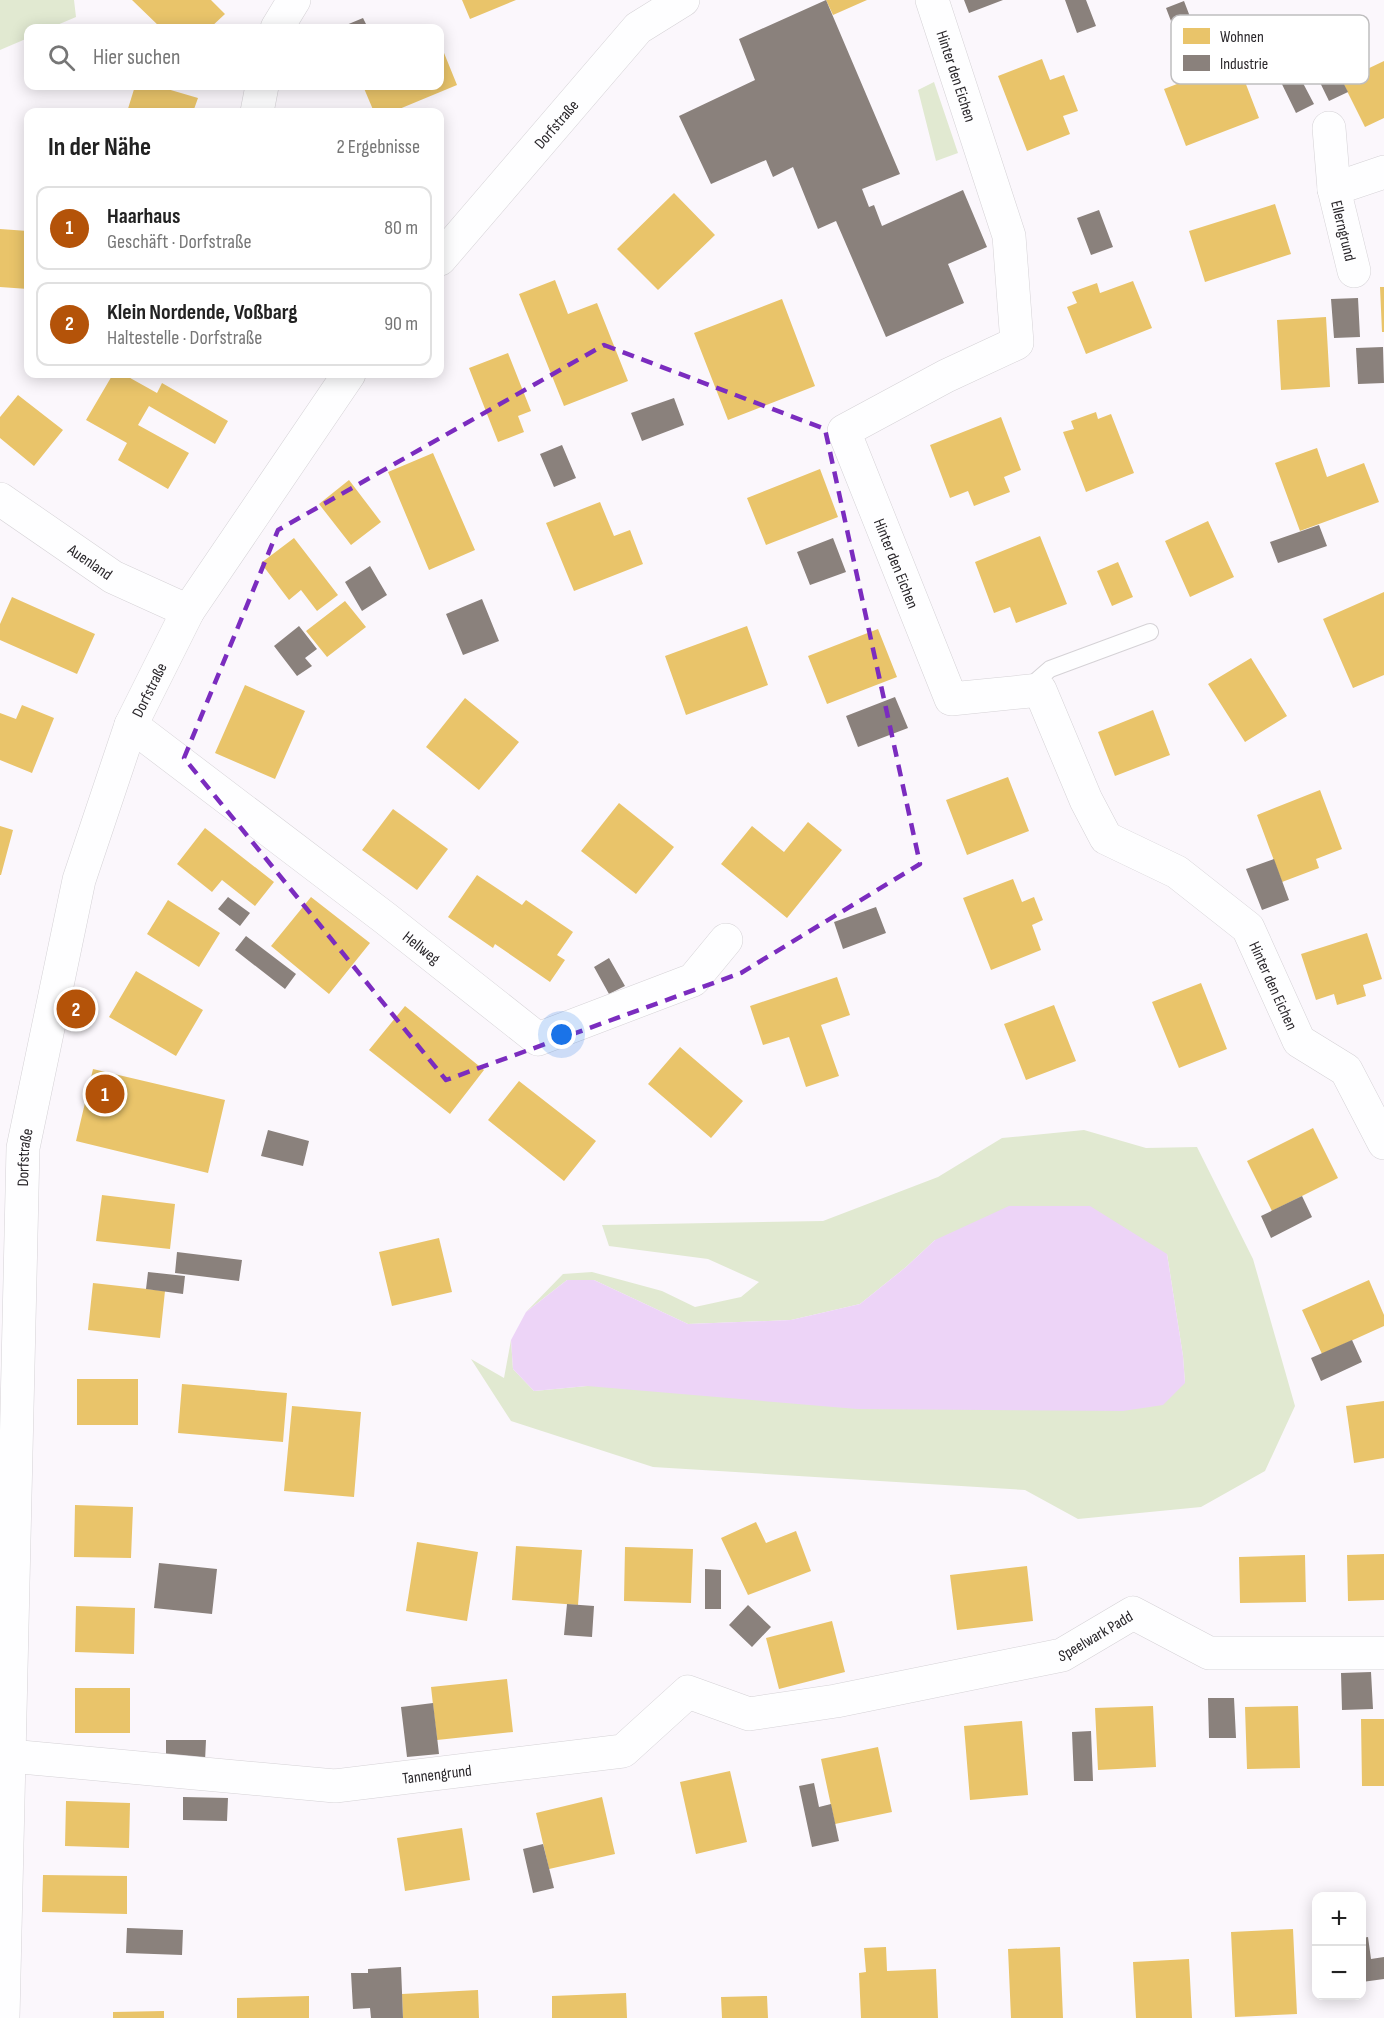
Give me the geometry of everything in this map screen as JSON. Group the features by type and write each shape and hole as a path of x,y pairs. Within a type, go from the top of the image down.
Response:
{"street":[{"path":"279,24 294,0"},
{"name":"Dorfstraße","path":"444,254 639,28 682,0"},
{"name":"Hinter den Eichen","path":"932,0 1009,236 1017,343 946,376 844,431 951,699 1040,690 1086,800 1106,838 1177,872 1248,928 1299,1041 1346,1070 1384,1143"},
{"path":"258,108 261,90"},
{"name":"Ellerngrund","path":"1329,128 1334,189 1354,271"},
{"name":"Ellerngrund","path":"1334,189 1384,172"},
{"name":"Dorfstraße","path":"3,2018 10,1756 5,1689 11,1155 79,880 131,725 188,611 346,378"},
{"name":"Auenland","path":"0,499 113,577 188,611"},
{"name":"Hellweg","path":"131,725 385,918 538,1039 693,980 726,940"},
{"name":"Speelwark Padd","path":"836,1701 1062,1655 1133,1613 1209,1653 1384,1653"},
{"name":"Tannengrund","path":"10,1756 335,1786 623,1752 688,1692 749,1714 836,1701"}],"lane":[{"path":"1024,691 1050,669 1150,632"}],"highlighted area":[{"path":"604,345 825,429 920,864 741,973 446,1080 184,758 278,530"}],"green space":[{"path":"0,0 74,0 76,17 59,24 24,24 24,40 0,50"},
{"path":"934,82 958,153 936,161 918,90"},
{"path":"1084,1130 1146,1148 1197,1147 1253,1259 1295,1406 1265,1471 1201,1507 1078,1519 1025,1490 653,1467 511,1421 471,1359 504,1378 511,1340 513,1369 534,1391 587,1386 1185,1383 1167,1254 935,1240 860,1304 791,1320 688,1324 594,1280 567,1280 526,1312 563,1274 592,1272 662,1291 695,1307 741,1297 759,1282 708,1259 609,1246 602,1225 823,1221 938,1177 1002,1138"}],"shaded area":[{"path":"1009,1206 1090,1206 1167,1254 1185,1383 1163,1405 1123,1411 857,1409 587,1386 534,1391 513,1369 511,1340 526,1312 567,1280 594,1280 688,1324 791,1320 860,1304 935,1240"}],"building: Wohnen":[{"path":"132,0 211,0 225,14 214,24 157,24"},
{"path":"462,0 516,0 470,19"},
{"path":"826,0 867,0 833,15"},
{"path":"444,53 457,85 402,108 372,108 365,90 444,90"},
{"path":"1042,59 1050,80 1064,75 1078,111 1063,116 1070,134 1027,151 998,76"},
{"path":"1384,61 1384,118 1365,127 1344,84 1369,84 1369,68"},
{"path":"1177,84 1246,84 1259,118 1186,146 1164,89"},
{"path":"134,90 171,90 198,98 194,108 128,108"},
{"path":"674,193 715,235 658,290 617,249"},
{"path":"1275,204 1291,254 1205,282 1189,231"},
{"path":"0,229 24,231 24,289 0,287"},
{"path":"555,280 568,314 597,303 628,381 564,406 519,294"},
{"path":"1133,281 1152,328 1086,354 1067,307 1077,303 1072,292 1097,283 1100,293"},
{"path":"1380,287 1384,287 1384,332 1382,332"},
{"path":"782,299 815,386 728,420 694,333"},
{"path":"1326,317 1330,387 1281,390 1277,320"},
{"path":"508,353 531,411 518,416 524,432 498,442 469,368"},
{"path":"111,378 130,378 157,393 162,383 228,421 215,444 149,406 138,425 189,453 168,489 118,460 127,443 86,420"},
{"path":"18,395 63,430 34,466 0,438 0,417"},
{"path":"1096,412 1098,419 1111,414 1134,473 1086,492 1063,432 1074,429 1071,421"},
{"path":"1001,417 1021,470 1004,477 1010,492 974,506 968,491 950,498 930,445"},
{"path":"1317,448 1327,477 1364,463 1379,502 1300,531 1275,463"},
{"path":"433,453 475,550 429,570 388,472"},
{"path":"820,469 838,517 766,545 747,498"},
{"path":"349,480 381,522 351,545 319,504"},
{"path":"600,502 614,536 630,530 643,564 574,591 546,523"},
{"path":"1208,521 1234,577 1190,597 1165,541"},
{"path":"1040,536 1067,604 1016,623 1010,607 994,613 975,562"},
{"path":"294,538 338,595 317,611 301,590 289,600 261,563"},
{"path":"1118,562 1133,597 1112,606 1097,571"},
{"path":"1384,592 1384,675 1353,688 1323,619"},
{"path":"12,597 95,634 77,674 0,640 0,624"},
{"path":"345,601 366,627 327,657 306,631"},
{"path":"747,626 768,685 686,715 665,656"},
{"path":"878,629 897,677 827,704 808,656"},
{"path":"1251,658 1287,716 1245,742 1208,684"},
{"path":"245,685 305,711 275,779 215,753"},
{"path":"465,698 519,742 479,790 426,747"},
{"path":"22,705 54,718 32,773 0,760 0,713 16,719"},
{"path":"1153,710 1170,755 1115,776 1098,732"},
{"path":"1008,777 1029,831 967,855 946,800"},
{"path":"1320,790 1342,849 1316,859 1319,868 1282,882 1257,815"},
{"path":"619,803 674,847 636,894 581,851"},
{"path":"393,809 448,849 417,890 362,850"},
{"path":"808,822 842,850 787,918 721,864 752,826 784,852"},
{"path":"0,826 13,830 1,875 0,875"},
{"path":"205,828 274,882 255,906 222,880 212,892 177,864"},
{"path":"477,875 522,905 526,900 573,932 557,955 565,960 550,982 495,944 493,948 448,917"},
{"path":"1013,879 1022,902 1034,897 1043,920 1032,925 1041,950 991,970 963,898"},
{"path":"311,897 370,943 329,994 271,946"},
{"path":"168,900 220,933 199,967 147,934"},
{"path":"1367,933 1382,979 1363,985 1366,996 1337,1005 1334,994 1316,1000 1301,954"},
{"path":"136,971 203,1010 176,1056 109,1017"},
{"path":"837,977 850,1015 821,1025 839,1076 806,1087 789,1037 763,1045 750,1006"},
{"path":"1201,983 1227,1049 1179,1068 1152,1002"},
{"path":"1054,1005 1076,1061 1026,1080 1004,1024"},
{"path":"405,1006 484,1070 450,1114 369,1050"},
{"path":"680,1047 743,1101 711,1138 648,1084"},
{"path":"93,1069 225,1100 208,1173 76,1141"},
{"path":"519,1081 596,1141 564,1181 488,1120"},
{"path":"1313,1128 1338,1178 1272,1211 1247,1161"},
{"path":"102,1195 175,1204 170,1249 96,1241"},
{"path":"439,1238 452,1292 392,1306 379,1252"},
{"path":"1369,1280 1384,1315 1384,1326 1322,1354 1302,1310"},
{"path":"93,1283 165,1291 160,1338 88,1330"},
{"path":"77,1379 138,1379 138,1425 77,1425"},
{"path":"182,1384 287,1393 283,1442 178,1433"},
{"path":"1384,1401 1384,1458 1354,1463 1346,1406"},
{"path":"292,1406 361,1412 354,1497 284,1491"},
{"path":"75,1505 133,1507 131,1558 74,1557"},
{"path":"756,1522 766,1543 796,1531 811,1571 748,1595 721,1538"},
{"path":"417,1542 478,1552 467,1621 406,1611"},
{"path":"516,1546 582,1550 578,1605 512,1600"},
{"path":"625,1547 693,1549 691,1603 624,1601"},
{"path":"1384,1554 1384,1600 1348,1601 1347,1555"},
{"path":"1305,1555 1306,1602 1240,1603 1239,1557"},
{"path":"1027,1566 1033,1621 957,1630 950,1575"},
{"path":"76,1606 135,1608 134,1654 75,1652"},
{"path":"832,1621 845,1672 779,1689 766,1638"},
{"path":"507,1679 513,1732 437,1740 431,1687"},
{"path":"75,1688 130,1688 130,1733 75,1733"},
{"path":"1153,1706 1156,1767 1098,1770 1095,1708"},
{"path":"1298,1706 1300,1768 1247,1769 1245,1707"},
{"path":"1361,1719 1384,1719 1384,1786 1362,1786"},
{"path":"1022,1721 1028,1795 970,1800 964,1726"},
{"path":"878,1747 892,1812 835,1824 821,1759"},
{"path":"730,1771 747,1842 696,1854 680,1782"},
{"path":"602,1797 615,1854 549,1869 536,1813"},
{"path":"66,1801 130,1803 129,1848 65,1846"},
{"path":"462,1828 470,1880 405,1891 397,1838"},
{"path":"43,1875 127,1876 127,1914 42,1912"},
{"path":"1293,1929 1297,2014 1235,2017 1231,1932"},
{"path":"886,1947 887,1971 936,1969 938,2018 861,2018 859,1973 866,1972 864,1948"},
{"path":"1060,1947 1063,2018 1011,2018 1008,1949"},
{"path":"1189,1959 1192,2018 1136,2018 1133,1962"},
{"path":"478,1990 479,2018 403,2018 402,1994"},
{"path":"626,1993 627,2018 552,2018 552,1996"},
{"path":"309,1996 309,2018 237,2018 237,1998"},
{"path":"767,1996 768,2018 722,2018 721,1997"},
{"path":"164,2011 164,2018 113,2018 113,2012"}],"building: Industrie":[{"path":"826,0 900,174 862,189 869,207 874,205 882,226 963,190 987,247 948,264 964,303 886,337 836,221 818,229 793,167 773,177 766,160 711,184 679,116 755,80 739,39"},
{"path":"964,0 1003,0 969,13"},
{"path":"1065,0 1086,0 1096,26 1077,33"},
{"path":"1184,1 1189,15 1171,15 1171,21 1166,8"},
{"path":"363,18 366,24 349,24"},
{"path":"1282,84 1303,84 1314,104 1296,113"},
{"path":"1321,84 1344,84 1348,92 1329,101"},
{"path":"1099,210 1113,247 1091,255 1077,218"},
{"path":"1358,298 1360,337 1334,338 1331,299"},
{"path":"1383,347 1384,383 1358,384 1356,348"},
{"path":"674,398 684,425 642,441 631,413"},
{"path":"562,445 576,478 554,487 540,454"},
{"path":"1319,525 1327,546 1278,563 1270,542"},
{"path":"833,538 846,572 810,585 797,552"},
{"path":"370,566 387,595 362,611 345,582"},
{"path":"482,599 499,641 463,655 446,614"},
{"path":"299,626 317,649 305,658 312,666 297,676 274,646"},
{"path":"895,697 908,728 858,747 846,716"},
{"path":"1274,859 1289,900 1262,910 1246,869"},
{"path":"228,897 250,913 240,926 218,909"},
{"path":"876,907 886,933 843,949 834,922"},
{"path":"246,936 296,974 285,989 235,950"},
{"path":"609,958 625,986 609,994 594,967"},
{"path":"268,1130 309,1141 303,1166 261,1156"},
{"path":"1302,1196 1312,1217 1271,1238 1261,1216"},
{"path":"177,1252 242,1260 239,1281 175,1273"},
{"path":"148,1272 185,1276 183,1294 146,1289"},
{"path":"1352,1340 1362,1362 1321,1381 1311,1358"},
{"path":"159,1563 217,1569 212,1614 154,1608"},
{"path":"705,1569 721,1570 721,1609 705,1609"},
{"path":"567,1604 594,1606 592,1637 564,1635"},
{"path":"748,1605 771,1627 752,1647 729,1625"},
{"path":"1371,1672 1373,1709 1342,1710 1341,1673"},
{"path":"1208,1698 1234,1698 1236,1738 1209,1738"},
{"path":"433,1703 439,1754 407,1757 401,1707"},
{"path":"1091,1731 1093,1781 1074,1781 1072,1732"},
{"path":"166,1740 206,1740 205,1761 166,1760"},
{"path":"814,1783 819,1807 831,1804 839,1841 812,1847 799,1786"},
{"path":"183,1797 228,1798 227,1821 183,1820"},
{"path":"543,1844 554,1888 533,1893 523,1849"},
{"path":"127,1928 183,1930 182,1955 126,1953"},
{"path":"1366,1937 1368,1937 1371,1959 1384,1957 1384,1979 1366,1981"},
{"path":"401,1967 403,2018 371,2018 370,2008 353,2009 351,1973 368,1973 368,1969"}],"place":[{"name":"Klein Nordende, Voßbarg","path":"76,1009"},
{"name":"Haarhaus","path":"105,1094"}]}
